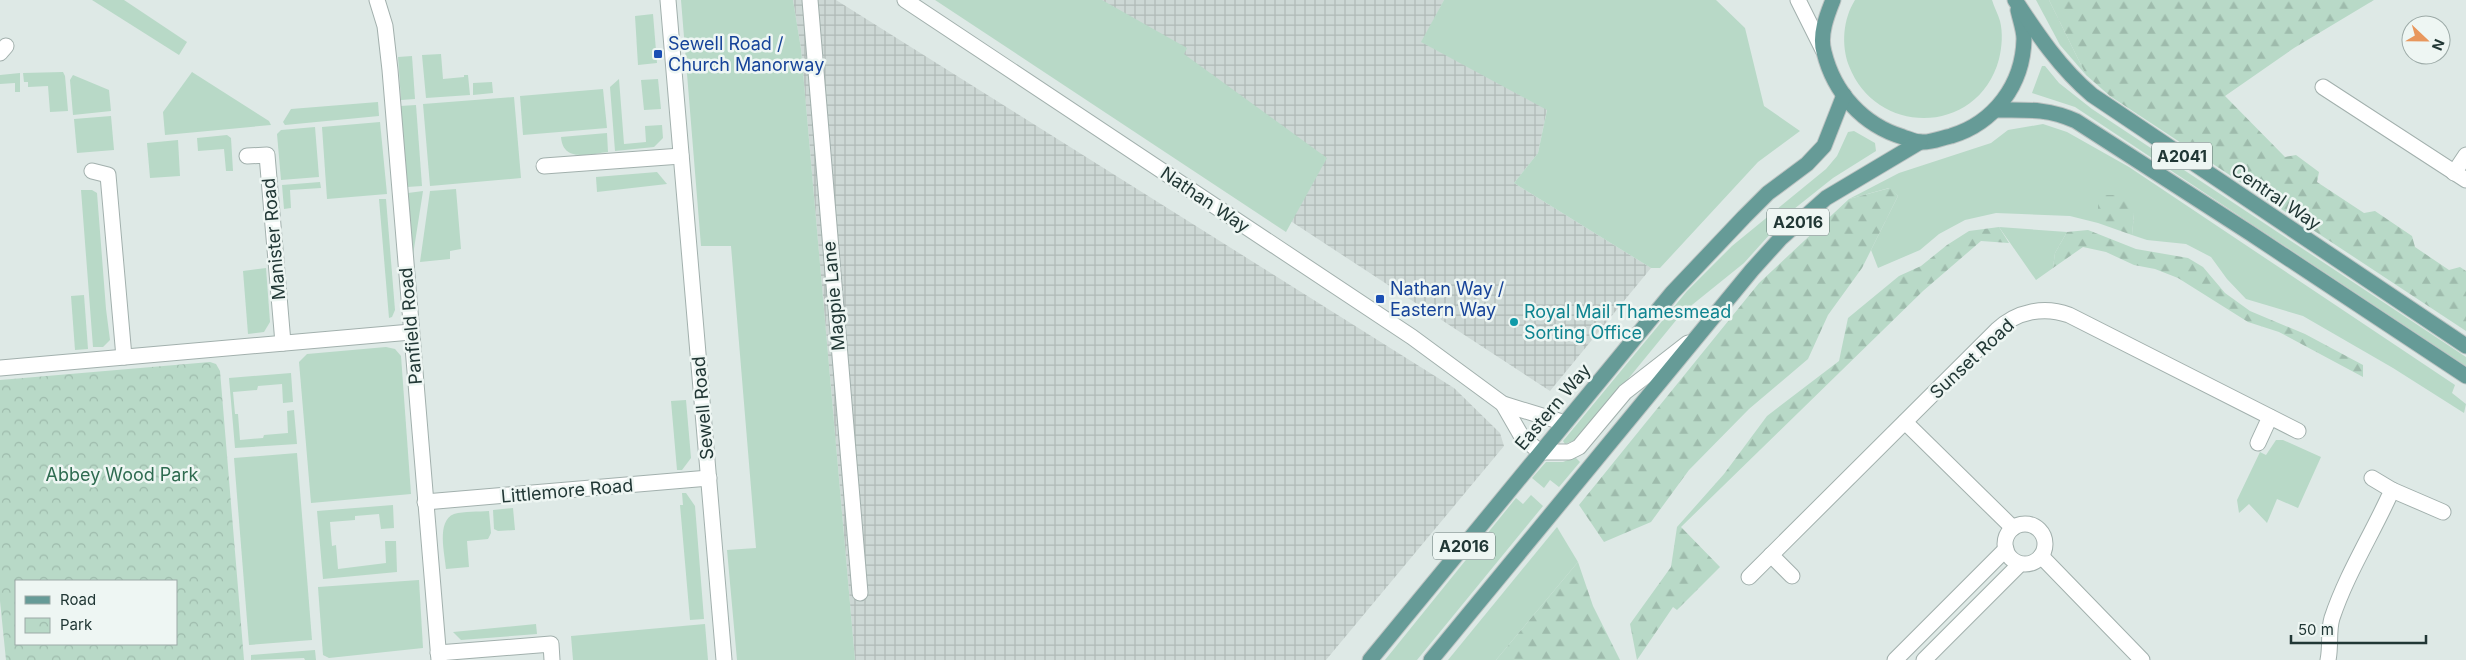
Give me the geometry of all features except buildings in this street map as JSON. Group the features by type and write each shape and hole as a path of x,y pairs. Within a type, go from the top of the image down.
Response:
{"main road":[{"path":"1833,0 1825,19 1823,50 1844,95 1858,113 1873,125 1888,133 1920,142 1932,141 1969,130 1995,110 2010,90 2019,72 2024,39 2015,1"},
{"name":"Central Way","path":"2015,1 2070,77 2092,96 2466,346"},
{"name":"Eastern Way","path":"1370,660 1564,423 1716,244 1768,193 1808,164 1824,146 1844,95"},
{"name":"A2041","path":"1995,110 2037,109 2056,112 2076,121 2250,232 2466,376"},
{"name":"A2016","path":"1431,660 1752,270 1802,218 1852,181 1920,142"}],"street":[{"name":"Panfield Road","path":"376,0 385,26 388,47 438,657 551,644 552,660"},
{"name":"Sewell Road","path":"668,0 724,660"},
{"name":"Magpie Lane","path":"810,0 860,593"},
{"name":"Nathan Way","path":"905,0 1412,337 1503,404 1564,423"},
{"path":"1798,0 1823,50"},
{"path":"2323,86 2460,177 2466,155"},
{"name":"Manister Road","path":"247,156 267,155 283,343"},
{"path":"544,166 681,156"},
{"path":"92,171 108,175 124,357"},
{"name":"Sunset Road","path":"1750,577 2004,324 2020,315 2033,311 2050,311 2069,315 2298,431"},
{"path":"0,368 411,332"},
{"path":"1540,452 1569,452 1579,447 1625,392 1701,332"},
{"name":"Nathan Way","path":"1503,404 1522,437 1540,452"},
{"path":"2258,443 2270,417"},
{"path":"1905,422 2013,528"},
{"name":"Littlemore Road","path":"425,502 709,478"},
{"path":"2372,478 2392,490 2443,512"},
{"path":"2328,660 2332,618 2392,490"},
{"path":"2026,524 2037,529 2044,543 2041,556 2032,563 2020,564 2012,559 2006,549 2007,535 2013,528 2026,524"},
{"path":"1895,660 2006,549"},
{"path":"1771,555 1792,576"},
{"path":"2041,556 2142,660"},
{"path":"1924,660 2020,564"}],"shaded area":[{"path":"793,0 836,0 1454,388 1500,433 1504,446 1326,660 855,660 801,49"},
{"path":"953,0 1444,0 1422,42 1547,109 1538,153 1514,183 1651,268 1550,391"}],"green space":[{"path":"92,0 124,0 187,42 179,55"},
{"path":"681,0 793,0 801,49 855,660 737,660 727,550 756,548 731,246 701,246"},
{"path":"935,0 1102,0 1187,48 1184,54 1327,158 1286,232"},
{"path":"1444,0 1716,0 1745,28 1764,106 1800,131 1758,162 1660,268 1651,268 1514,183 1538,153 1547,110 1421,42"},
{"path":"1855,0 1992,0 2000,21 2002,40 1999,59 1988,84 1971,102 1950,114 1927,118 1903,115 1881,106 1863,89 1846,58 1844,32 1848,15"},
{"path":"2036,0 2049,0 2086,75 2060,45"},
{"path":"2049,0 2374,0 2294,48 2225,96 2285,157 2296,155 2319,172 2317,182 2364,213 2375,211 2412,236 2415,247 2449,270 2460,267 2466,271 2466,331 2110,96 2086,75"},
{"path":"653,14 657,63 638,65 635,16"},
{"path":"441,54 443,79 468,75 470,95 426,98 422,55"},
{"path":"412,56 415,99 401,100 398,57"},
{"path":"2042,66 2045,66 2059,83 2092,109 2466,357 2466,366 2075,107 2032,93"},
{"path":"63,72 68,111 50,112 48,86 28,87 28,82 24,82 23,73"},
{"path":"192,72 269,121 271,125 165,135 163,112"},
{"path":"20,73 20,92 15,92 15,83 0,84 0,75"},
{"path":"73,75 109,90 111,111 73,115 70,80"},
{"path":"619,79 624,144 646,142 645,126 662,125 663,138 654,147 615,151 610,87"},
{"path":"658,79 661,109 644,110 641,80"},
{"path":"492,82 493,93 473,95 473,83"},
{"path":"603,89 607,128 523,135 520,96"},
{"path":"514,97 521,178 430,186 423,104"},
{"path":"378,102 379,116 285,125 283,122 291,109"},
{"path":"416,105 422,186 407,187 400,106"},
{"path":"111,116 114,150 77,153 74,119"},
{"path":"380,122 387,194 327,199 322,127"},
{"path":"2043,124 2067,132 2129,167 2455,385 2452,393 2466,404 2464,413 2393,368 2303,316 2246,299 2227,279 2211,257 2186,244 2147,240 2132,235 2134,214 2098,195 2098,223 2070,216 1996,213 1965,220 1939,234 1920,250 1878,268 1871,250 1898,196 1889,188 1849,199 1899,173 1991,143 2008,130"},
{"path":"315,127 319,177 281,180 277,134 281,130"},
{"path":"1854,131 1875,143 1876,151 1833,178 1789,213 1744,263 1682,313 1583,434 1565,444 1563,441 1687,291 1732,246 1826,169 1837,156 1848,132"},
{"path":"607,133 608,152 586,155 572,154 567,151 561,137"},
{"path":"227,135 231,138 233,171 226,171 224,149 198,151 197,138"},
{"path":"178,140 180,176 150,178 147,143"},
{"path":"657,172 667,184 597,192 596,177"},
{"path":"320,182 321,188 290,190 291,208 284,209 282,185"},
{"path":"1890,188 1898,196 1862,268 1828,315 1808,359 1749,409 1689,470 1651,522 1604,542 1579,505 1759,283 1849,199"},
{"path":"456,189 461,249 450,251 450,259 420,262 430,191"},
{"path":"81,190 92,190 97,193 110,340 103,347 93,347"},
{"path":"423,191 413,255 408,193"},
{"path":"2098,195 2123,195 2134,214 2132,235 2098,223"},
{"path":"379,199 386,199 395,310 392,317 389,318"},
{"path":"1999,227 2067,232 2055,253 2053,268 2036,280"},
{"path":"1999,227 2009,243 1981,241 1923,291 1681,527 1720,567 1677,610 1673,607 1637,660 1630,624 1671,567 1677,527 1724,474 1767,416 1839,361 1848,318 1899,276 1921,266 1947,245 1969,231"},
{"path":"2088,230 2136,249 2188,258 2203,267 2225,293 2250,311 2305,334 2363,365 2363,377 2279,332 2248,322 2178,278 2155,269 2134,265 2106,252 2083,247 2053,268 2055,253 2067,232"},
{"path":"266,268 270,322 264,332 248,334 243,271"},
{"path":"84,295 88,349 75,350 71,296"},
{"path":"386,347 395,349 401,356 411,494 311,503 299,362 307,354"},
{"name":"Abbey Wood Park","path":"210,362 216,364 220,371 244,660 6,660 0,601 0,380"},
{"path":"291,373 293,402 283,403 282,384 258,386 257,390 233,392 235,414 238,414 240,440 288,433 287,411 294,410 297,444 235,448 229,378"},
{"path":"686,400 691,458 682,470 677,470 671,401"},
{"path":"2276,440 2283,440 2321,457 2298,508 2277,499 2267,523 2249,504 2239,513 2237,500 2260,452 2266,455"},
{"path":"297,453 312,640 249,645 234,458"},
{"path":"1575,457 1580,462 1559,487 1550,480 1544,488 1532,478 1546,462 1563,462"},
{"path":"682,493 686,493 695,506 704,619 690,620 680,505 683,505"},
{"path":"1531,495 1543,506 1417,660 1385,660 1516,498 1523,504"},
{"path":"393,505 394,528 381,529 379,514 355,516 355,520 330,522 332,546 336,545 338,569 386,563 385,541 396,541 397,572 323,579 317,511"},
{"path":"513,508 515,530 498,531 494,529 493,510"},
{"path":"489,511 491,533 488,539 467,541 469,567 446,569 443,531 448,518 458,513"},
{"path":"1557,527 1578,562 1496,660 1448,660"},
{"path":"1578,562 1593,606 1620,660 1496,660"},
{"path":"419,580 423,648 329,658 323,655 318,587"},
{"path":"536,624 537,634 461,640 453,632"},
{"path":"705,624 708,660 573,660 571,636"},
{"path":"315,650 316,660 305,660 304,658 251,660 251,655"}],"place":[{"name":"Sewell Road / Church Manorway","path":"658,54"},
{"name":"Nathan Way / Eastern Way","path":"1380,299"},
{"name":"Royal Mail Thamesmead Sorting Office","path":"1514,322"}]}
